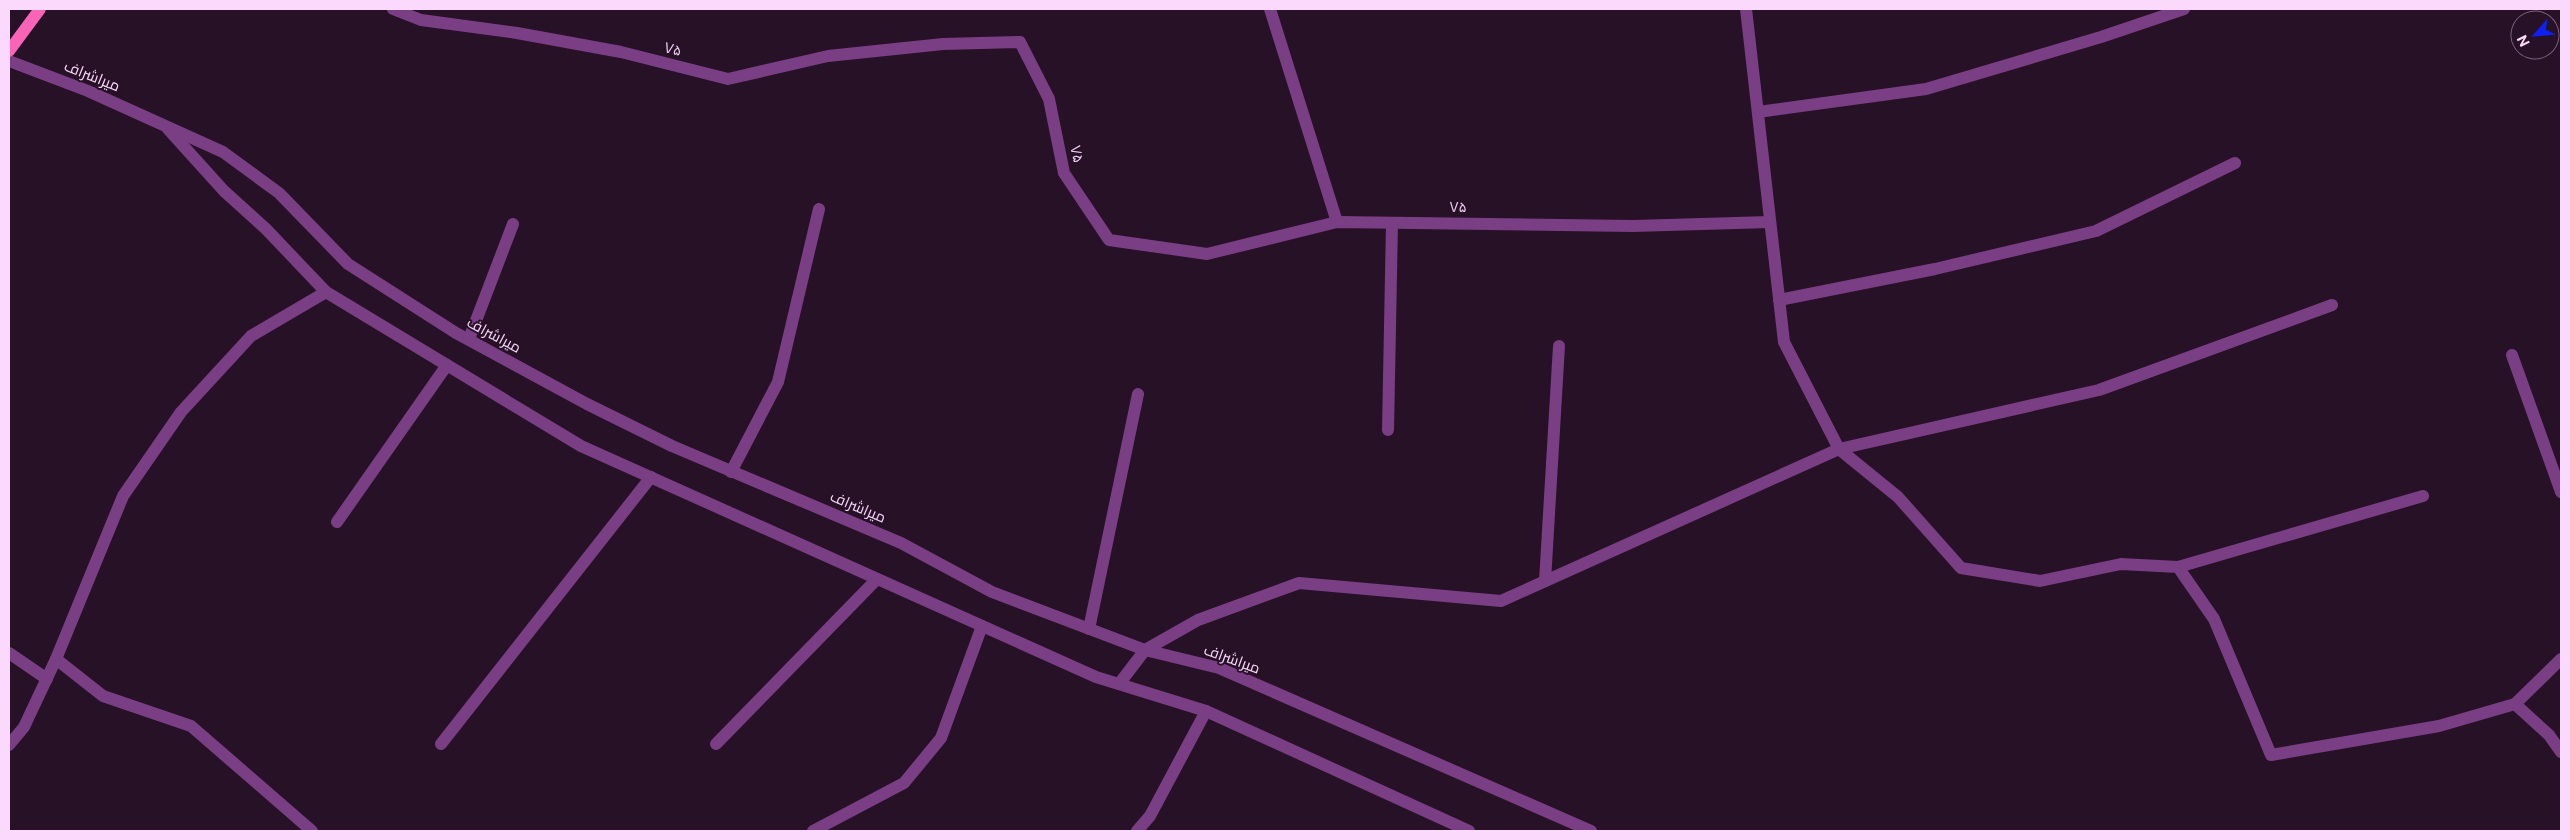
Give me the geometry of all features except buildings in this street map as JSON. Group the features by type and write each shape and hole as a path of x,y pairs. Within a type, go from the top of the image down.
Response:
{"main road":[{"path":"9,51 40,9"}],"street":[{"name":"۷۵","path":"393,9 421,20 518,33 620,52 728,79 828,56 943,44 1020,42 1049,99 1064,173 1108,240 1207,254 1337,222 1633,226 1770,222"},
{"path":"1270,9 1337,222"},
{"path":"1746,9 1784,342 1838,449 1898,497 1962,568 2040,581 2121,564 2178,567 2423,496"},
{"path":"1758,112 1926,89 2101,38 2184,9"},
{"name":"میراشراف","path":"9,61 88,91 163,123 223,152 279,193 348,264 469,339 587,404 731,472 901,543 992,592 1145,650 1219,668 1591,831"},
{"name":"میراشراف","path":"163,123 224,191 266,229 326,292 581,446 1096,678 1206,710 1469,831"},
{"path":"1779,300 1935,269 2096,231 2235,163"},
{"path":"731,472 778,382 819,209"},
{"path":"1388,430 1392,222"},
{"path":"469,339 513,224"},
{"path":"9,745 24,727 56,659 124,496 181,412 251,336 326,292"},
{"path":"1119,684 1145,650 1198,620 1300,583 1501,601 1838,449 2099,390 2332,305"},
{"path":"1545,581 1560,346"},
{"path":"2512,355 2561,492"},
{"path":"337,522 447,365"},
{"path":"1089,629 1138,394"},
{"path":"441,744 651,478"},
{"path":"2178,567 2214,620 2271,756 2440,726 2515,704 2561,659"},
{"path":"716,744 877,579"},
{"path":"813,831 904,783 941,738 982,626"},
{"path":"9,653 47,678"},
{"path":"56,659 103,696 190,726 312,831"},
{"path":"2515,704 2550,735 2561,752"},
{"path":"1137,831 1150,816 1206,710"}]}
